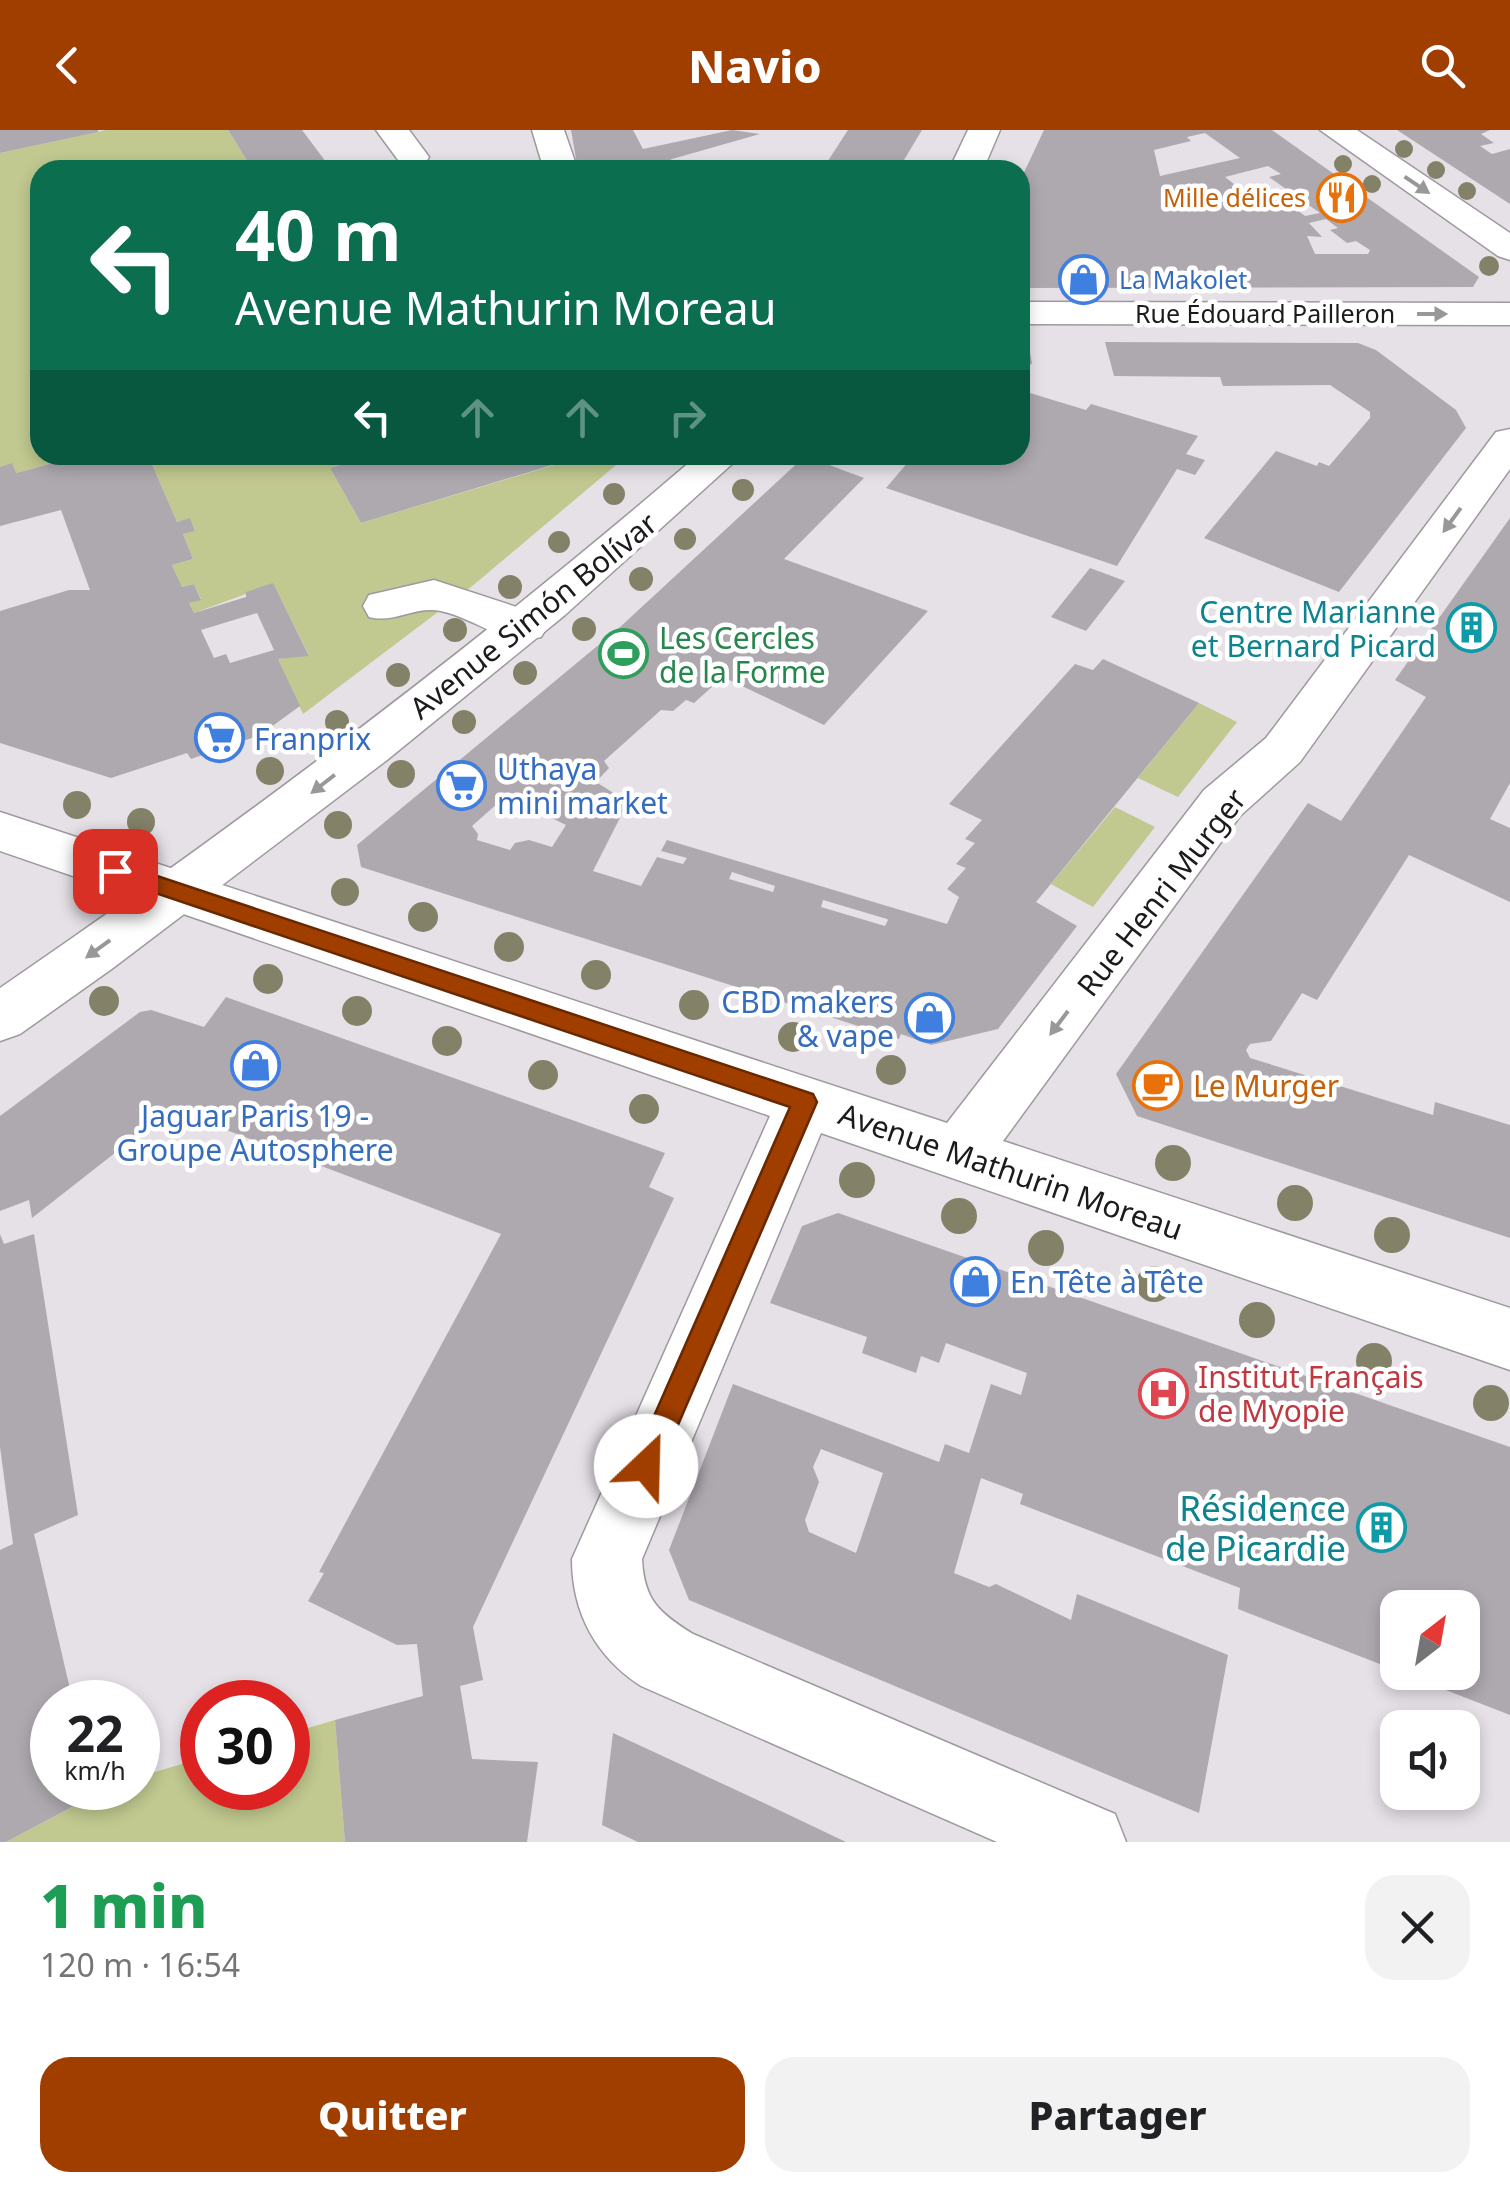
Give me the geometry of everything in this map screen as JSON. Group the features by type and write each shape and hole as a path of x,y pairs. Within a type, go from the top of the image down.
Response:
{"street":[{"path":"392,130 414,157"},
{"path":"548,130 557,160"},
{"path":"970,160 984,130"},
{"path":"1336,130 1510,249"},
{"name":"Rue Édouard Pailleron","path":"1030,312 1510,314"},
{"name":"Rue Henri Murger","path":"960,1154 1222,803 1283,750 1510,441"},
{"name":"Avenue Simón Bolívar","path":"0,1018 279,819 525,626 710,465"},
{"path":"384,606 434,595 525,626"},
{"name":"Avenue Mathurin Moreau","path":"0,831 1510,1340"},
{"path":"804,1102 608,1559 606,1585 614,1610 645,1648 667,1660 1087,1842"}],"green space":[{"path":"106,130 228,130 247,160 30,160 30,465 46,465 16,473 12,464 0,467 0,153"},
{"path":"152,465 340,465 330,468 361,523 554,465 616,465 471,587 303,714 278,659 309,655 273,584 194,613 189,603 201,599 194,584 182,587 172,565 193,559 183,534 195,530 190,519 177,522"},
{"path":"1199,703 1237,722 1178,797 1138,778"},
{"path":"1115,807 1155,827 1093,907 1051,884"},
{"path":"335,1720 345,1842 6,1842 67,1810 160,1810 160,1770 180,1765 180,1810 310,1810 310,1727"}],"building":[{"path":"0,130 98,130 98,132 0,153"},
{"path":"228,130 302,130 324,160 247,160"},
{"path":"571,130 633,130 643,149 732,130 760,134 670,160 576,160"},
{"path":"848,130 922,130 904,160 828,160"},
{"path":"1044,130 1272,130 1479,277 1473,287 1030,288 1030,160","holes":["1205,133 1240,158 1160,176 1154,150 1191,141 1187,137","1268,166 1281,174 1269,177 1320,213 1305,216 1275,193 1253,199 1225,177","1326,219 1338,228 1330,230 1347,243 1356,241 1370,250 1368,254 1315,254 1307,236 1322,237 1309,223"]},
{"path":"1397,130 1490,130 1481,134 1494,143 1480,146 1492,154 1510,149 1510,204"},
{"path":"1105,342 1358,343 1376,350 1456,410 1466,428 1339,592 1204,538 1276,451 1317,466 1319,462 1329,466 1370,418 1370,412 1330,385 1223,386 1220,377 1114,376"},
{"path":"1030,393 1086,410 1091,404 1198,436 1186,454 1205,460 1195,475 1177,469 1117,566 886,488 906,465 1030,465"},
{"path":"12,463 16,473 46,465 152,465 177,522 190,518 195,531 183,534 193,559 172,565 182,587 194,584 201,600 189,603 194,613 246,597 246,592 273,583 309,656 278,659 300,706 260,735 191,759 187,753 111,778 0,743 0,611 69,590 90,590 61,510 0,526 0,467","holes":["257,613 274,650 230,663 226,654 214,658 201,630"]},
{"path":"340,465 552,465 361,523 330,468"},
{"path":"795,465 829,465 864,478 784,559 928,611 824,725 723,677 694,703 686,700 673,711 661,710 604,761 609,768 596,782 628,802 593,871 641,886 657,857 683,864 687,858 661,851 667,840 947,924 959,897 947,889 966,868 956,864 975,843 965,839 982,820 949,804 1075,664 1093,670 1103,659 1199,703 1036,902 1077,926 998,1029 931,1045 901,1034 899,1039 361,867 357,845 619,628","holes":["506,796 566,825 552,847 529,840 515,843 510,850 477,840 472,826","732,872 775,886 773,892 729,879","823,900 888,920 885,926 821,907"]},
{"path":"1510,518 1510,783 1490,819 1510,828 1510,902 1409,855 1317,1000 1302,993 1271,1041 1250,1044 1246,1050 1250,1058 1433,1115 1435,1102 1510,1125 1510,1238 1137,1116 1116,1074 1308,803 1341,821 1426,697 1395,680"},
{"path":"1090,568 1125,581 1086,631 1051,617"},
{"path":"226,997 665,1153 649,1187 674,1198 473,1627 483,1680 460,1686 472,1759 538,1762 527,1842 345,1842 335,1720 423,1696 417,1644 397,1645 308,1601 324,1573 319,1572 501,1234 171,1109 32,1218 29,1200 0,1211 0,1116 140,1012 151,1010 204,1027"},
{"path":"838,1213 1510,1447 1510,1715 1446,1690 1480,1690 1480,1590 1380,1590 1380,1664 1238,1609 1240,1588 1020,1504 1023,1494 981,1478 954,1573 989,1587 996,1584 1071,1620 1077,1594 1228,1655 1199,1813 689,1600 669,1550 733,1384 939,1462 945,1444 969,1453 991,1384 1021,1395 1027,1373 946,1343 939,1363 921,1356 916,1373 862,1353 867,1337 770,1303 802,1226","holes":["821,1449 883,1473 856,1553 809,1532 805,1520 819,1482 813,1467"]},
{"path":"0,1234 4,1244 34,1234 78,1515 34,1534 68,1680 30,1680 30,1810 67,1810 6,1842 0,1842 0,1550 13,1544 0,1447"},
{"path":"613,1733 846,1842 638,1842 602,1825"}],"place":[{"name":"Mille délices","path":"1341,197"},
{"name":"La Makolet","path":"1084,279"},
{"name":"Centre Marianne et Bernard Picard","path":"1471,628"},
{"name":"Les Cercles de la Forme","path":"624,654"},
{"name":"Franprix","path":"219,738"},
{"name":"Uthaya mini market","path":"462,785"},
{"name":"CBD makers & vape","path":"929,1018"},
{"name":"Jaguar Paris 19 - Groupe Autosphere","path":"255,1066"},
{"name":"Le Murger","path":"1158,1085"},
{"name":"En Tête à Tête","path":"975,1281"},
{"name":"Institut Français de Myopie","path":"1163,1393"},
{"name":"Résidence de Picardie","path":"1381,1527"}],"route":[{"path":"115,871 804,1102 646,1466"}]}
